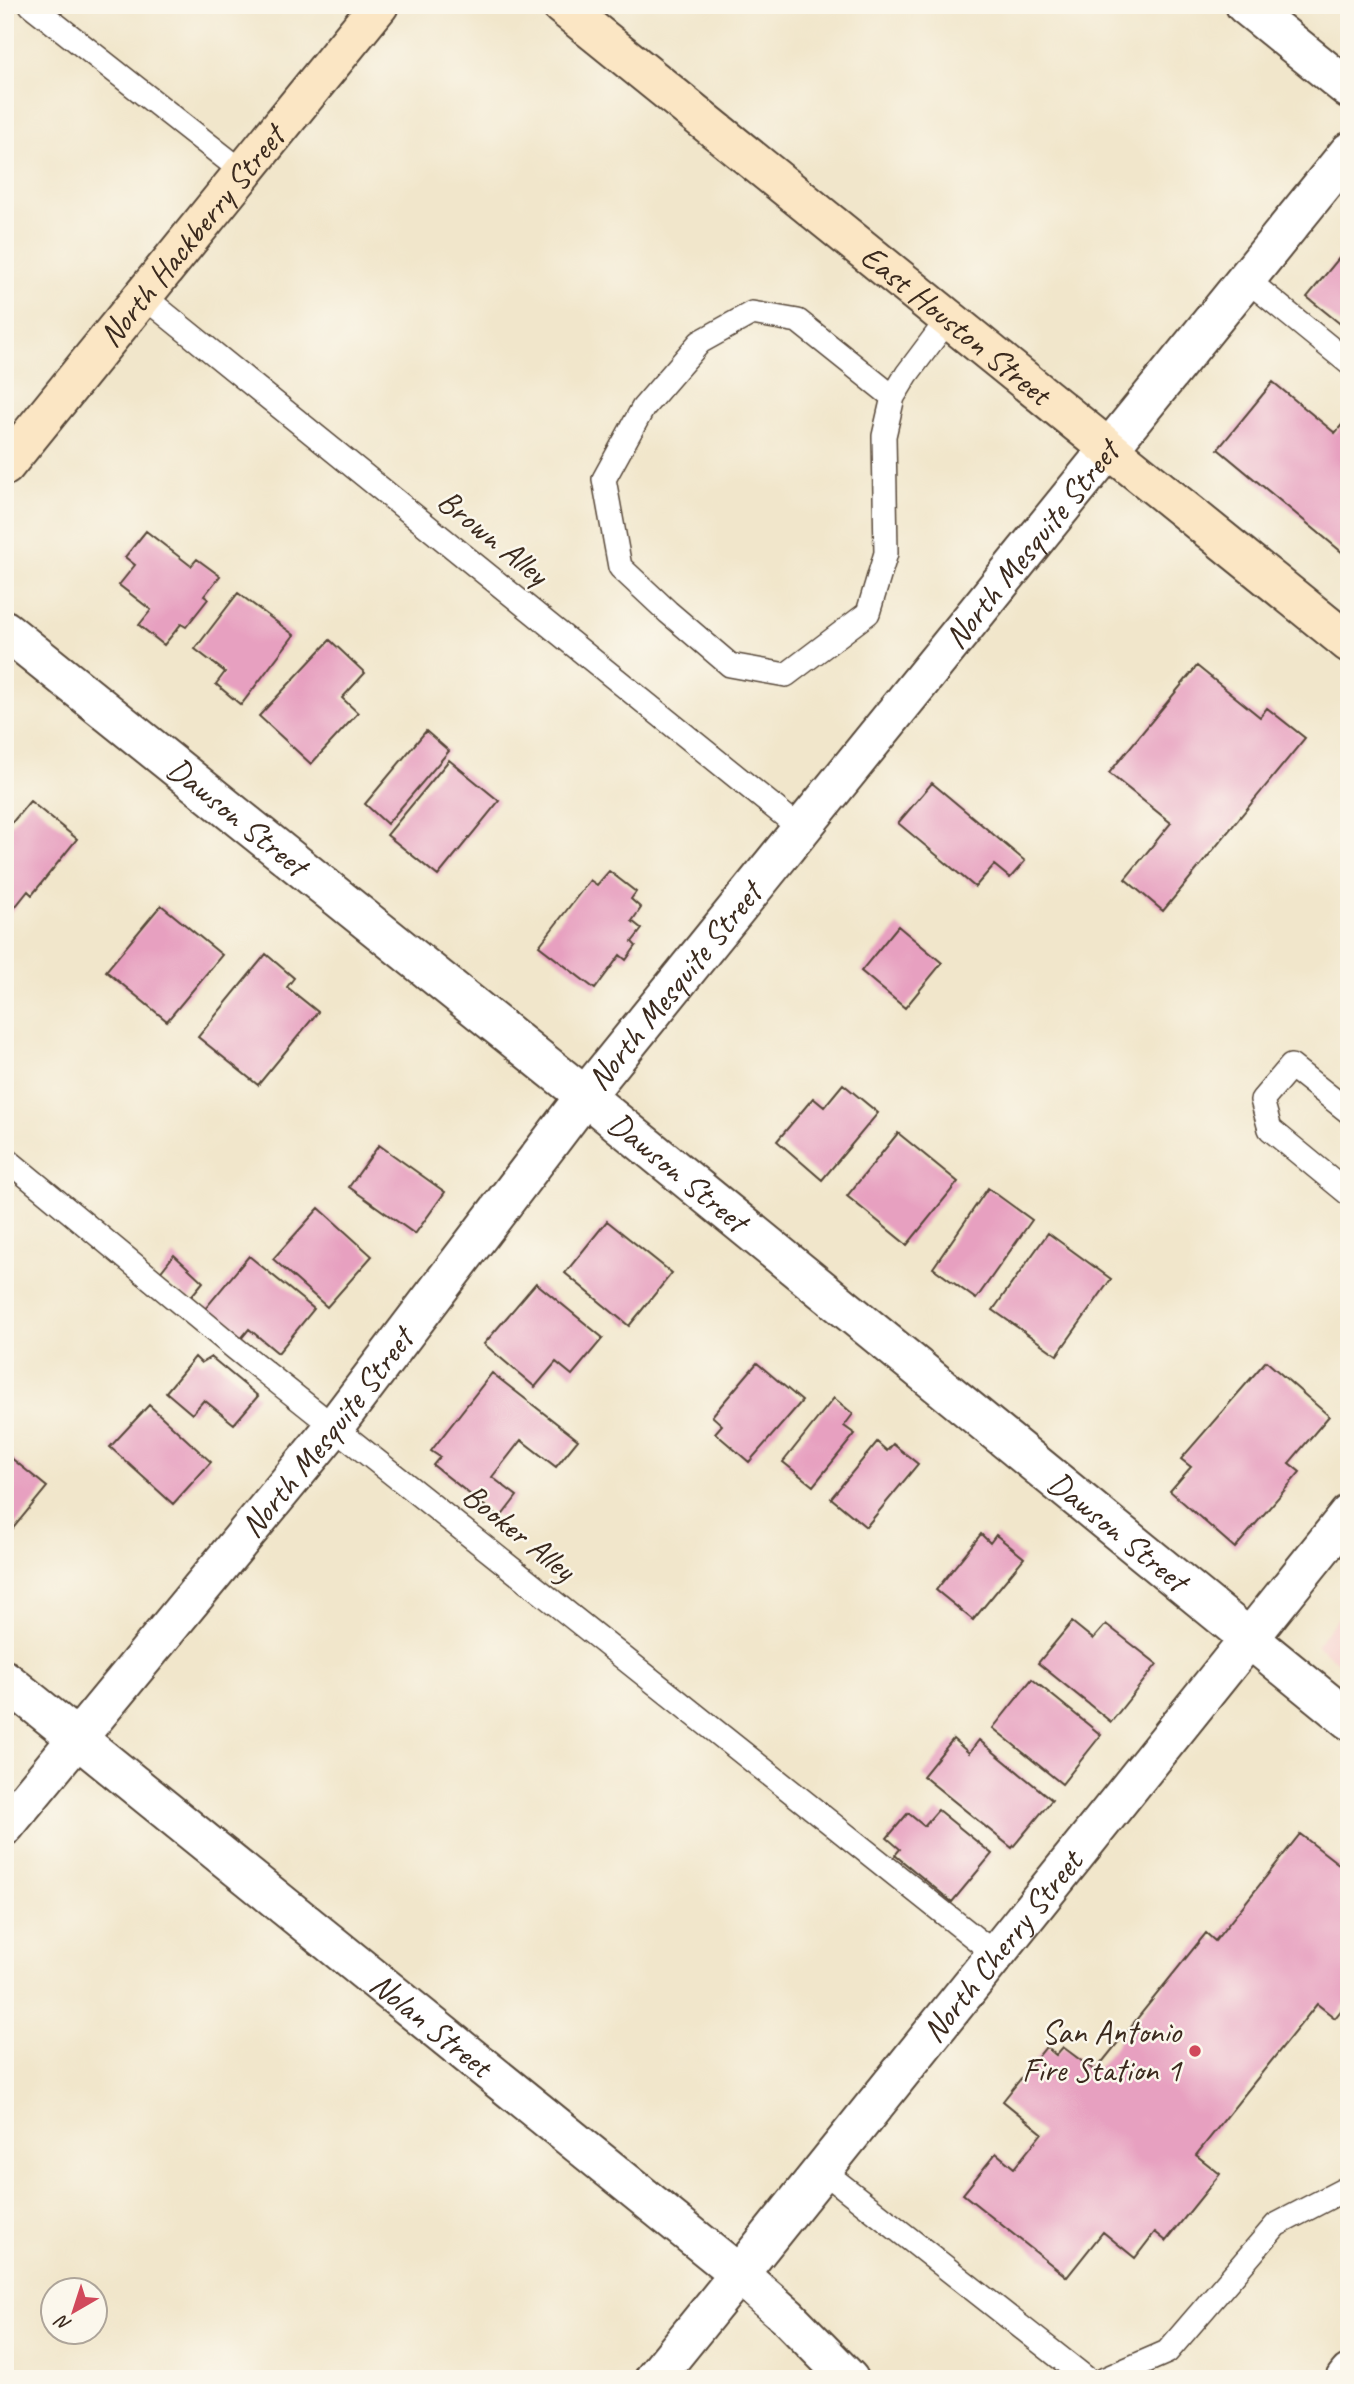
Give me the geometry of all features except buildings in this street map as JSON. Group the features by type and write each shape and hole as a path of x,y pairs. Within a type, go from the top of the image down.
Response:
{"main road":[{"name":"North Hackberry Street","path":"5,466 379,5"},
{"name":"East Houston Street","path":"561,5 1348,642"}],"street":[{"path":"1245,5 1349,89"},
{"name":"North Mesquite Street","path":"5,1826 334,1427 585,1096 1349,152"},
{"name":"Dawson Street","path":"5,630 585,1096 1349,1720"},
{"name":"North Cherry Street","path":"654,2379 1349,1514"},
{"name":"Nolan Street","path":"5,1680 739,2274 788,2317 849,2379"},
{"path":"1345,2379 1349,2374"}],"lane":[{"path":"32,5 243,173"},
{"path":"1246,279 1349,363"},
{"name":"Brown Alley","path":"143,296 801,829"},
{"path":"893,397 798,321 752,313 700,342 643,408 604,479 620,568 730,665 786,675 868,613 886,553 884,436 893,397 949,317"},
{"path":"1349,1112 1291,1066 1262,1100 1270,1129 1349,1194"},
{"name":"Booker Alley","path":"5,1158 334,1427 995,1954"},
{"path":"822,2171 1087,2379"},
{"path":"1105,2379 1167,2352 1276,2225 1349,2187"}],"shaded area":[{"path":"1349,1604 1349,1671 1316,1645"}],"place":[{"name":"San Antonio Fire Station 1","path":"1195,2051"}]}
